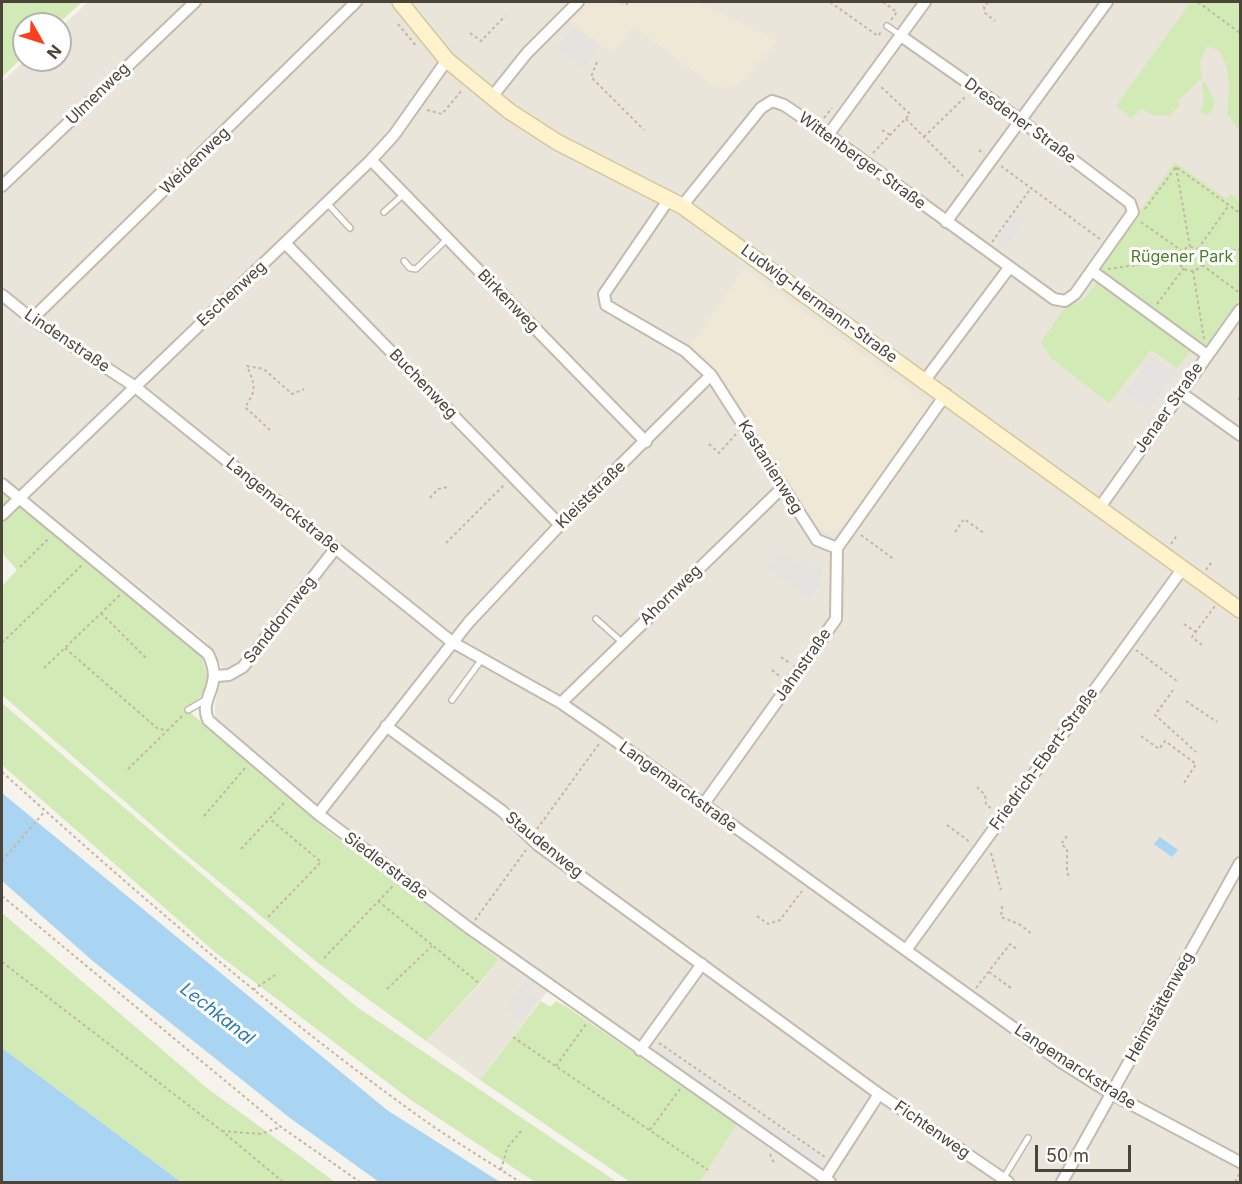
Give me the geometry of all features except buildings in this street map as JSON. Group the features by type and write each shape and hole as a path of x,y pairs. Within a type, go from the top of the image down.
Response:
{"street":[{"name":"Ulmenweg","path":"2,186 195,2"},
{"name":"Weidenweg","path":"32,319 356,2"},
{"name":"Ludwig-Hermann-Straße","path":"400,2 447,60 490,98 557,142 676,203 946,394 1240,610"},
{"path":"490,98 527,53 578,2"},
{"path":"828,135 926,2"},
{"path":"946,222 1019,119 1107,2"},
{"name":"Dresdener Straße","path":"901,36 1019,119 1130,203 1138,214"},
{"name":"Eschenweg","path":"2,515 371,160 394,135 447,60"},
{"name":"Wittenberger Straße","path":"676,203 761,108 772,101 784,105 828,135 1054,299 1065,301 1075,294 1092,271"},
{"name":"Birkenweg","path":"371,160 646,442"},
{"path":"676,203 604,294 606,305 685,351 711,375"},
{"path":"1138,214 1092,271 1150,314 1206,350"},
{"name":"Buchenweg","path":"285,243 560,525"},
{"path":"925,380 1009,268"},
{"name":"Lindenstraße","path":"2,296 32,319 134,386"},
{"name":"Jenaer Straße","path":"1100,507 1180,392 1206,350 1240,310"},
{"name":"Kastanienweg","path":"711,375 817,540 837,548"},
{"name":"Kleiststraße","path":"318,814 452,642 560,525 711,375"},
{"name":"Langemarckstraße","path":"134,386 452,642 561,703 606,734 1061,1062 1112,1094 1240,1162"},
{"path":"1180,392 1240,435"},
{"path":"837,548 946,394"},
{"path":"2,484 208,654 216,676 208,698"},
{"name":"Ahornweg","path":"561,703 782,488"},
{"name":"Jahnstraße","path":"703,805 836,619 837,548"},
{"name":"Sanddornweg","path":"216,676 229,675 243,667 335,549"},
{"name":"Friedrich-Ebert-Straße","path":"906,950 1183,568"},
{"name":"Siedlerstraße","path":"208,698 205,713 208,720 318,814 592,1017 828,1180"},
{"name":"Staudenweg","path":"386,726 502,812 533,840 879,1094"},
{"name":"Heimstättenweg","path":"1062,1182 1240,863"},
{"path":"640,1050 702,964"},
{"name":"Fichtenweg","path":"828,1180 835,1164 879,1094 1005,1181"}],"lane":[{"path":"887,26 901,36"},
{"path":"384,212 404,194"},
{"path":"327,203 350,228"},
{"path":"404,261 410,268 416,269 447,238"},
{"path":"596,619 623,643"},
{"path":"452,700 482,659"},
{"path":"188,711 208,698"},
{"path":"1005,1181 1028,1138"}],"path":[{"path":"620,2 628,4"},
{"path":"830,2 878,36"},
{"path":"988,2 984,7 985,13 995,21"},
{"path":"1198,2 1240,33"},
{"path":"470,33 482,41 505,16"},
{"path":"597,62 591,76 644,130"},
{"path":"865,162 910,114 871,77"},
{"path":"411,111 417,117 424,110 442,114 462,90"},
{"path":"924,137 966,96"},
{"path":"906,119 972,186"},
{"path":"882,130 890,135"},
{"path":"991,159 1110,246"},
{"path":"1176,167 1138,214 1182,251"},
{"path":"1176,167 1240,213"},
{"path":"1176,167 1190,247"},
{"path":"985,251 1031,188"},
{"path":"1198,249 1229,205"},
{"path":"1179,260 1182,251 1190,247 1198,249 1203,256 1202,265 1193,271"},
{"path":"1203,256 1240,249"},
{"path":"1108,261 1102,270 1179,260"},
{"path":"1179,260 1184,268 1193,271"},
{"path":"1202,265 1240,293"},
{"path":"1150,314 1184,268"},
{"path":"1193,271 1206,350"},
{"path":"270,430 245,407 254,394 254,383 247,366 264,369 292,394 304,389"},
{"path":"1240,397 1238,400 1240,402"},
{"path":"709,444 719,453 744,426"},
{"path":"447,543 512,476"},
{"path":"430,498 438,489 448,487"},
{"path":"955,532 964,519 984,533"},
{"path":"851,528 896,560"},
{"path":"20,567 57,530"},
{"path":"2,643 91,557"},
{"path":"45,668 128,587"},
{"path":"1202,645 1192,637 1216,605"},
{"path":"101,613 146,658"},
{"path":"1184,624 1196,632"},
{"path":"1128,644 1177,681"},
{"path":"65,648 158,729 168,730"},
{"path":"1173,690 1155,716 1171,727 1179,740 1196,753"},
{"path":"1186,701 1217,722"},
{"path":"128,769 188,711"},
{"path":"469,928 533,840 536,829 606,734"},
{"path":"1141,736 1159,749 1165,741 1196,764 1184,783"},
{"path":"204,816 252,759"},
{"path":"2,772 137,895 254,990 418,1116 519,1182"},
{"path":"977,787 985,795 986,805 1003,816"},
{"path":"241,849 293,794"},
{"path":"2,861 45,811"},
{"path":"268,917 321,862 270,819"},
{"path":"946,825 990,852 1001,890"},
{"path":"1067,836 1061,844 1067,849 1066,872 1070,879"},
{"path":"324,958 401,877"},
{"path":"757,916 768,924 780,920 809,881"},
{"path":"2,896 281,1127 360,1182"},
{"path":"378,901 480,984"},
{"path":"1002,906 1001,917 1018,924 1032,934"},
{"path":"969,996 1010,944 1018,950"},
{"path":"387,989 432,946"},
{"path":"2,962 222,1131 284,1182"},
{"path":"988,972 1011,988"},
{"path":"254,990 275,975"},
{"path":"556,1066 592,1017"},
{"path":"513,1037 708,1170"},
{"path":"650,1037 835,1164"},
{"path":"650,1130 685,1082"},
{"path":"222,1131 260,1134 281,1127"},
{"path":"501,1170 507,1148 522,1130"},
{"path":"1235,1182 1240,1171"}],"shaded area":[{"path":"88,2 1198,2 1240,33 1240,1182 700,1182 737,1124 741,1112 553,984 480,1080 426,1041 480,984 499,959 503,948 332,819 215,719 215,704 222,667 205,641 2,475 2,82 12,72 72,72 72,17"},
{"path":"581,2 696,2 777,41 740,84 716,88 634,26 612,53 566,19"},
{"path":"574,25 600,46 583,68 557,48"},
{"path":"1016,214 1025,220 1005,247 996,241"},
{"path":"744,268 933,405 846,523 837,530 824,531 815,526 719,374 689,348"},
{"path":"1152,356 1176,373 1148,410 1125,392"},
{"path":"784,550 798,566 805,558 823,571 817,578 821,581 809,599 766,567"},
{"path":"528,978 535,984 530,991 539,998 522,1021 505,1008"},
{"path":"658,1045 684,1064 680,1070 653,1052"},
{"path":"689,1067 705,1077 701,1084 685,1074"},
{"path":"709,1081 741,1102 736,1109 705,1087"},
{"path":"763,1117 822,1158 818,1165 759,1124"}],"green space":[{"path":"2,2 82,2 71,12 12,12 12,67 2,77"},
{"path":"1191,2 1240,2 1240,131 1227,114 1229,81 1226,65 1219,50 1207,46 1200,62 1202,78 1177,101 1180,104 1170,116 1152,115 1142,109 1131,118 1116,106"},
{"path":"1205,82 1214,101 1213,109 1207,115 1200,112 1204,100 1202,83"},
{"name":"Rügener Park","path":"1175,162 1226,199 1231,194 1240,201 1240,298 1205,347 1098,270"},
{"path":"1097,283 1191,350 1177,368 1151,350 1109,403 1051,358 1041,342 1065,307 1082,301"},
{"path":"2,492 201,657 205,666 205,686 191,713 329,832 499,959 426,1041 318,963 177,847 2,695 2,586 17,570 2,553"},
{"path":"2,703 357,1007 617,1182 535,1182 408,1098 216,953 2,765"},
{"path":"2,913 207,1088 335,1182 181,1182 2,1048"},
{"path":"541,1001 550,1007 556,1001 567,1007 737,1124 700,1182 630,1182 480,1080"}],"water":[{"name":"Lechkanal","path":"2,793 387,1110 500,1182 379,1182 290,1118 94,962 2,881"},
{"path":"1160,837 1178,850 1172,857 1154,844"},
{"path":"2,1048 181,1182 2,1182"}]}
